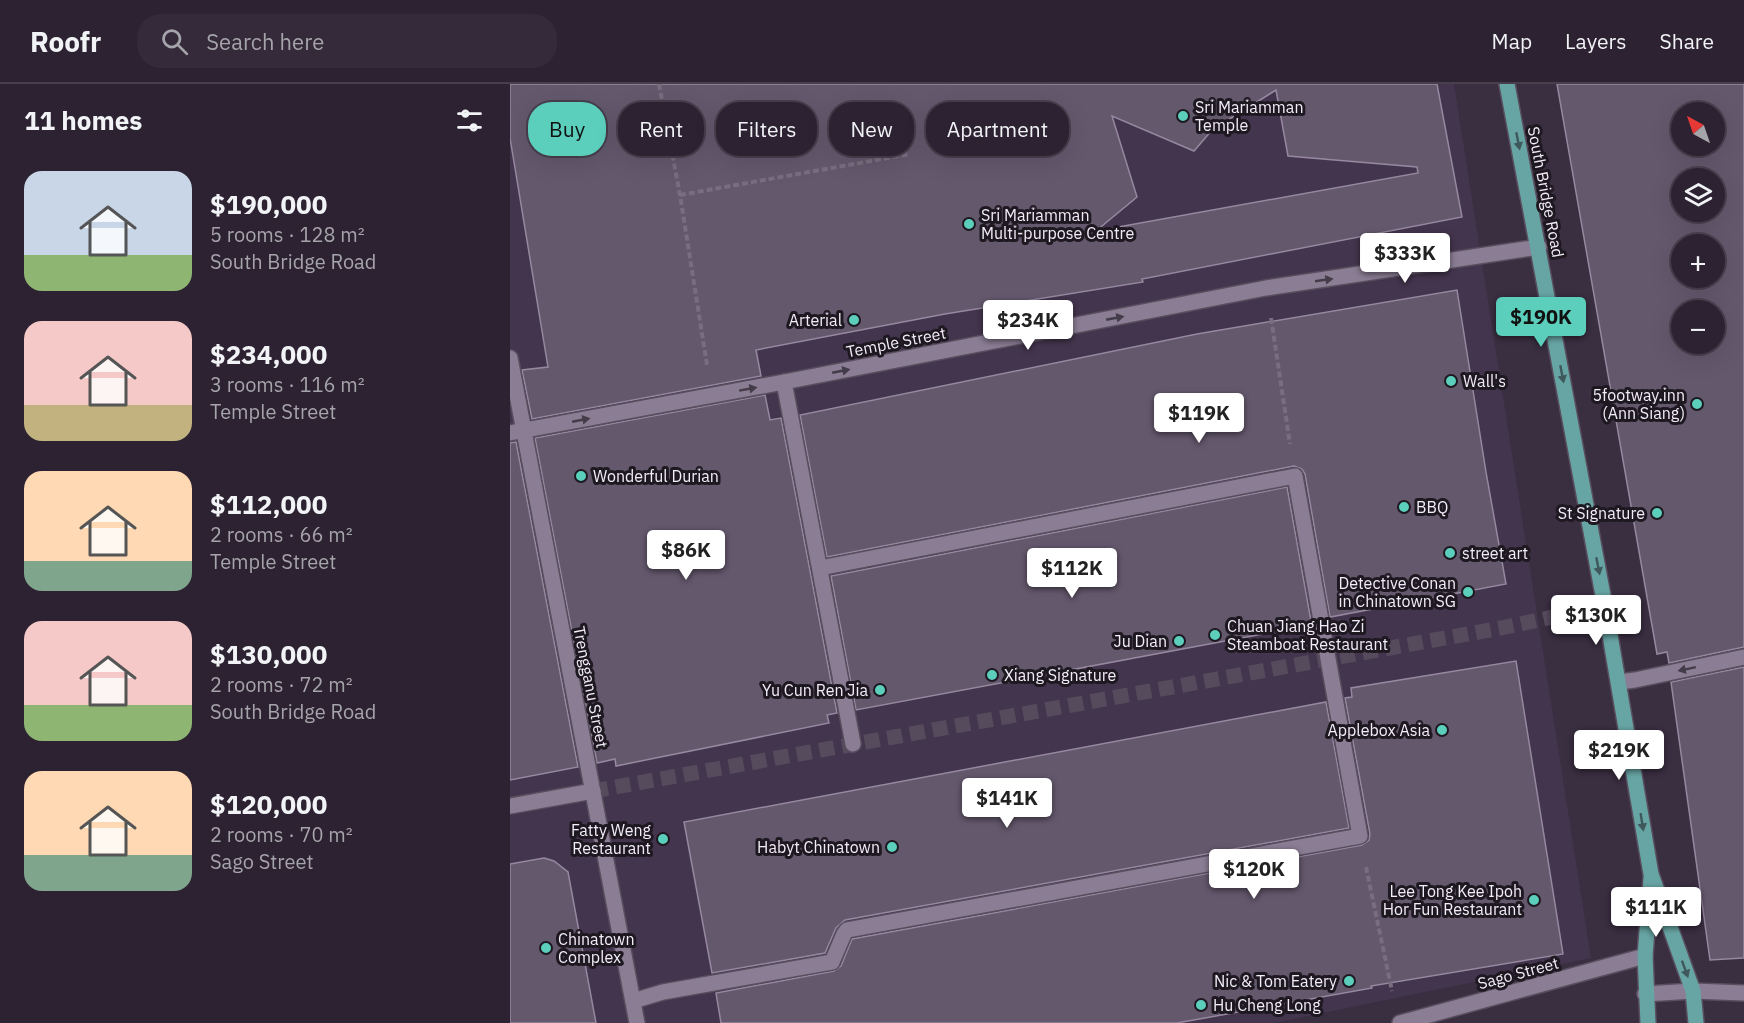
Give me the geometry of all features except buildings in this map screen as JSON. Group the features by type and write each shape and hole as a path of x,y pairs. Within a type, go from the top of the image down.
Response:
{"main road":[{"name":"South Bridge Road","path":"1507,84 1619,682 1651,874 1693,991 1696,1023"},
{"name":"South Bridge Road","path":"1648,1023 1645,956 1651,874"}],"street":[{"name":"Temple Street","path":"517,432 1266,288 1539,247"},
{"name":"Trengganu Street","path":"510,358 517,432 593,791 637,1023"},
{"path":"784,382 853,744"},
{"path":"633,1001 663,992 832,962 848,930 1360,836 1296,476 820,568"},
{"path":"1619,682 1744,657"},
{"path":"510,806 593,791"},
{"name":"Sago Street","path":"1400,1023 1645,956"},
{"path":"1645,994 1693,991 1744,993"}],"path":[{"path":"659,84 708,367"},
{"path":"680,195 899,156"},
{"path":"1266,288 1296,476"},
{"path":"1360,836 1392,994"}],"shaded area":[{"path":"510,84 1454,84 1591,958 1274,1023 510,1023"}],"tunnel":[{"path":"593,791 1501,628 1605,606"}],"place":[{"name":"Sri Mariamman Temple","path":"1183,116"},
{"name":"Sri Mariamman Multi-purpose Centre","path":"969,224"},
{"name":"Arterial","path":"854,320"},
{"name":"Wall's","path":"1451,381"},
{"name":"5footway.inn (Ann Siang)","path":"1697,404"},
{"name":"Wonderful Durian","path":"581,476"},
{"name":"BBQ","path":"1404,507"},
{"name":"St Signature","path":"1657,513"},
{"name":"street art","path":"1450,553"},
{"name":"Detective Conan in Chinatown SG","path":"1468,592"},
{"name":"Chuan Jiang Hao Zi Steamboat Restaurant","path":"1215,635"},
{"name":"Ju Dian","path":"1179,641"},
{"name":"Xiang Signature","path":"992,675"},
{"name":"Yu Cun Ren Jia","path":"880,690"},
{"name":"Applebox Asia","path":"1442,730"},
{"name":"Fatty Weng Restaurant","path":"663,839"},
{"name":"Habyt Chinatown","path":"892,847"},
{"name":"Lee Tong Kee Ipoh Hor Fun Restaurant","path":"1534,900"},
{"name":"Chinatown Complex","path":"546,948"},
{"name":"Nic & Tom Eatery","path":"1349,981"},
{"name":"Hu Cheng Long","path":"1201,1005"}]}
